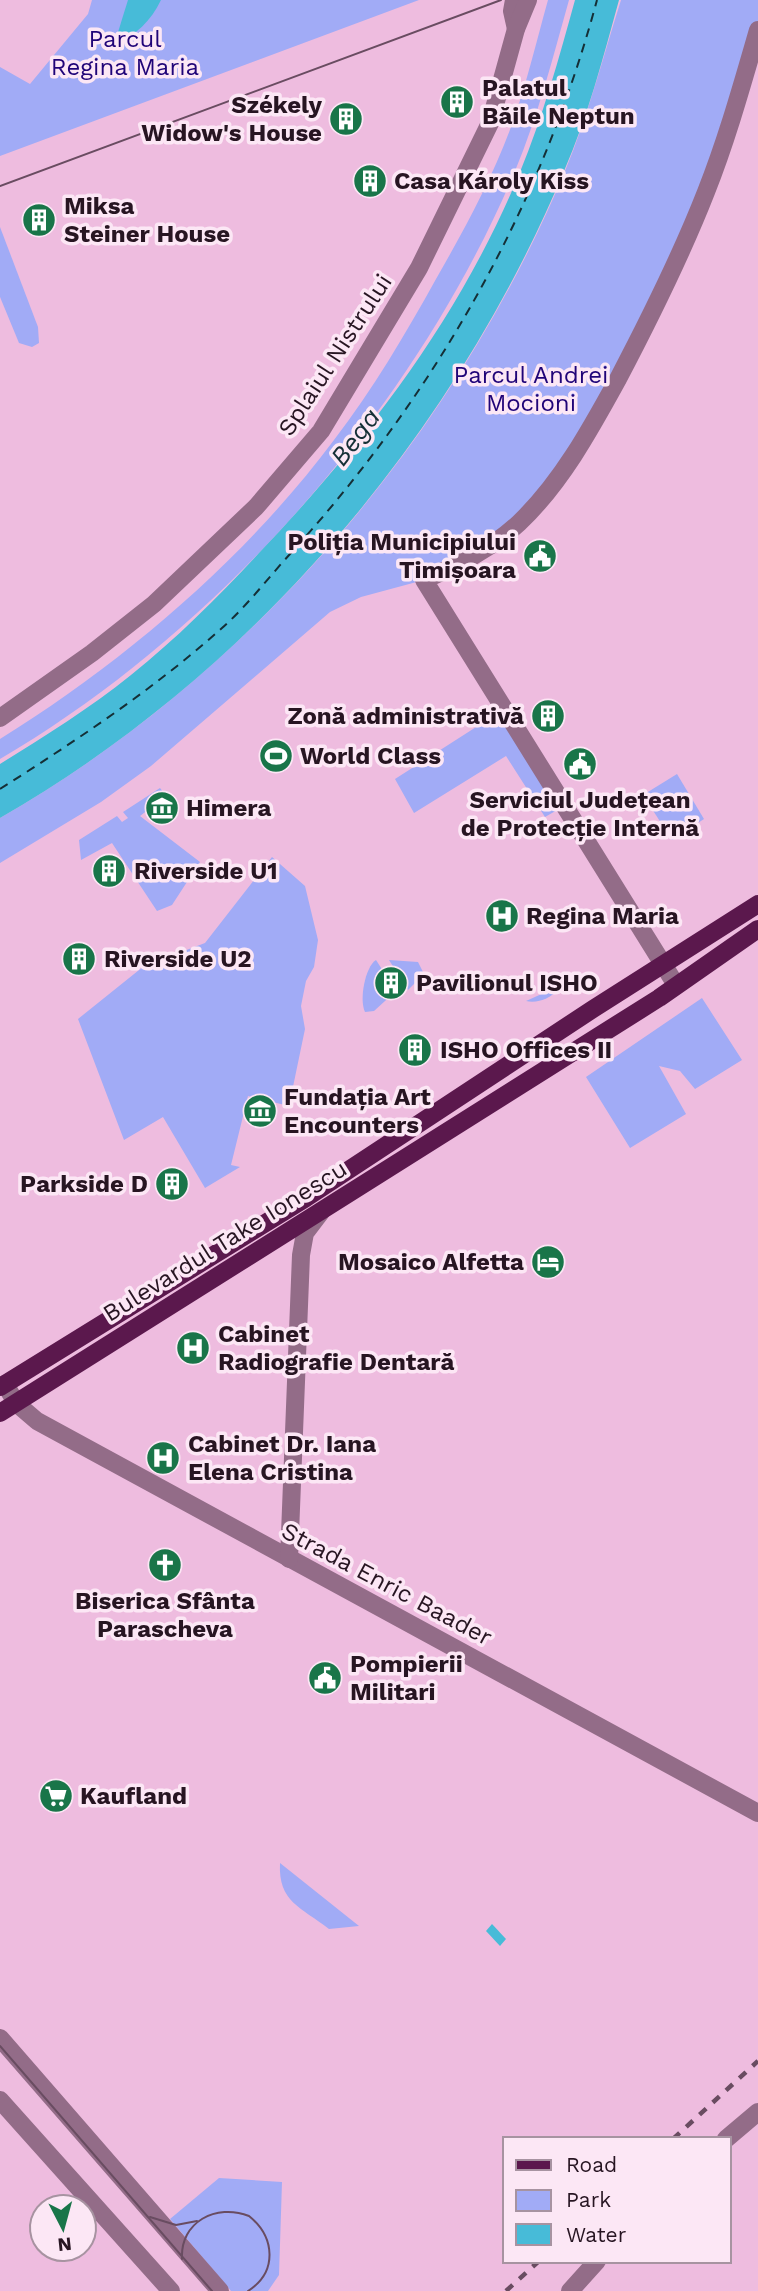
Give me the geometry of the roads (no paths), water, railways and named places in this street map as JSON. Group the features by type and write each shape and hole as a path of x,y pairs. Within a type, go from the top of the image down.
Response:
{"main road":[{"name":"Bulevardul Take Ionescu","path":"3,1386 306,1198 663,963 758,904"},
{"name":"Bulevardul Take Ionescu","path":"0,1413 676,985 758,929"}],"street":[{"name":"Splaiul Nistrului","path":"514,0 512,11 516,29"},
{"name":"Splaiul Nistrului","path":"0,718 92,653 154,604 256,507 321,431 419,268 490,123 516,29 528,0"},
{"path":"676,985 424,580 467,560 517,524 565,467 596,419 652,313 689,235 720,154 758,30"},
{"path":"289,1559 301,1255 305,1233 325,1208"},
{"name":"Strada Enric Baader","path":"3,1386 16,1403 37,1421 758,1813"},
{"path":"0,2038 220,2291"},
{"path":"0,2100 170,2291"},
{"path":"728,2137 758,2112"},
{"path":"570,2291 595,2263"}],"water":[{"path":"128,0 161,0 142,27 114,45"},
{"path":"575,0 619,0 573,150 518,269 464,364 403,455 334,541 259,621 178,694 91,760 0,818 0,764 115,687 197,617 298,511 336,467 407,375 469,277 520,172 557,65"},
{"path":"492,1924 506,1939 500,1946 486,1931"}],"tram line":[{"path":"0,186 501,0"},
{"path":"0,2046 212,2291"},
{"path":"182,2259 187,2235 202,2219 224,2212 249,2216 264,2234 270,2254 264,2274 248,2291"},
{"path":"150,2217 176,2225 197,2221"}],"railway":[{"path":"675,2137 758,2061"},
{"path":"506,2291 537,2263"}],"place":[{"name":"Palatul Băile Neptun","path":"457,102"},
{"name":"Székely Widow's House","path":"346,119"},
{"name":"Casa Károly Kiss","path":"370,181"},
{"name":"Miksa Steiner House","path":"39,220"},
{"name":"Poliția Municipiului Timișoara","path":"540,556"},
{"name":"Zonă administrativă","path":"548,716"},
{"name":"World Class","path":"276,756"},
{"name":"Serviciul Județean de Protecție Internă","path":"580,764"},
{"name":"Himera","path":"162,808"},
{"name":"Riverside U1","path":"109,871"},
{"name":"Regina Maria","path":"502,916"},
{"name":"Riverside U2","path":"79,959"},
{"name":"Pavilionul ISHO","path":"391,983"},
{"name":"ISHO Offices II","path":"415,1050"},
{"name":"Fundația Art Encounters","path":"260,1111"},
{"name":"Parkside D","path":"172,1184"},
{"name":"Mosaico Alfetta","path":"548,1262"},
{"name":"Cabinet Radiografie Dentară","path":"193,1348"},
{"name":"Cabinet Dr. Iana Elena Cristina","path":"163,1458"},
{"name":"Biserica Sfânta Parascheva","path":"165,1565"},
{"name":"Pompierii Militari","path":"325,1678"},
{"name":"Kaufland","path":"56,1796"}],"park label":[{"name":"Parcul Regina Maria","path":"125,53"},
{"name":"Parcul Andrei Mocioni","path":"531,389"}],"water label":[{"name":"Bega","path":"355,437"}]}
